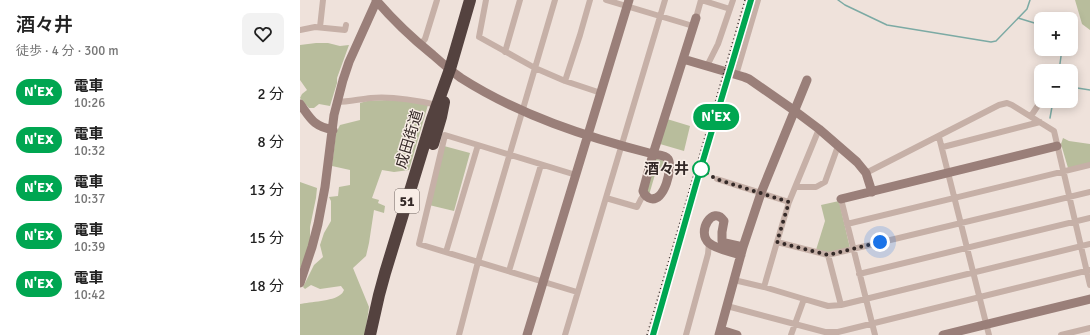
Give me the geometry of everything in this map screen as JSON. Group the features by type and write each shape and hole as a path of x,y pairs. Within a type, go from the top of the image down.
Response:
{"highway":[{"name":"成田街道","path":"370,335 381,288 437,105 450,69 470,0"},
{"name":"成田街道","path":"378,335 389,283 441,117 450,69"}],"street":[{"path":"320,27 323,0"},
{"path":"300,283 318,224 325,187 337,102 349,62 376,0 420,45 461,77 486,92 557,126 664,156 670,163 663,192 654,199 648,198 644,195"},
{"path":"420,45 425,39 437,0"},
{"path":"486,0 479,37 535,68 565,82 601,93"},
{"path":"505,52 520,0"},
{"path":"459,335 478,262 555,0"},
{"path":"565,82 590,0"},
{"path":"606,0 628,3 660,16 694,22"},
{"path":"565,335 665,0"},
{"path":"644,195 643,187 701,0 730,9"},
{"path":"707,66 718,44 733,0"},
{"path":"736,75 758,0"},
{"path":"526,335 628,3"},
{"path":"300,30 320,27 345,30 346,25"},
{"path":"683,59 749,79 819,130 857,162 866,173 872,192"},
{"path":"737,335 720,333 734,280 761,193 807,80"},
{"path":"337,102 372,98 394,98 410,99 437,105"},
{"path":"866,173 940,137 999,105 1007,103 1012,105 1054,131 1081,247 1088,270 1090,285"},
{"path":"301,107 317,125 333,130"},
{"path":"1031,116 1036,108"},
{"path":"943,147 1040,122"},
{"path":"764,287 789,202 819,130"},
{"path":"576,175 509,156 445,135 420,244 577,292"},
{"path":"940,137 989,335"},
{"path":"446,252 478,145"},
{"path":"796,187 816,187 825,182 838,146"},
{"path":"875,335 858,274 841,199 1057,146"},
{"path":"509,271 541,165"},
{"path":"847,224 1090,165"},
{"path":"716,179 789,202"},
{"path":"777,242 828,255 1090,192"},
{"path":"606,198 637,207 640,198 644,195"},
{"path":"718,216 722,218 724,221 722,240 742,251 717,247 709,243 704,232 705,225 710,218 718,216"},
{"path":"858,274 1090,218"},
{"path":"686,335 708,254 709,243"},
{"path":"734,280 764,287 828,306 841,305 1090,244"},
{"path":"828,255 841,305"},
{"path":"727,306 825,332 838,332 1088,270"},
{"path":"791,335 804,299"},
{"path":"943,335 1090,299"},
{"path":"1061,335 1090,328"}],"green space":[{"path":"1075,0 1090,0 1090,30 1082,24"},
{"path":"328,43 340,46 349,45 337,78 337,83 330,106 319,104 314,108 309,108 300,98 307,90 300,80 300,45"},
{"path":"367,101 409,101 428,105 409,170 394,172 382,170 372,198 379,200 378,203 385,206 384,213 374,210 366,256 353,268 369,307 365,335 300,335 300,304 332,299 341,295 344,290 341,286 320,289 311,285 305,289 303,287 314,265 323,257 320,245 324,233 331,221 331,201 329,197 338,196 339,187 350,185 350,170 332,166 336,133 340,125 360,120 360,103"},
{"path":"667,119 690,126 684,151 660,144"},
{"path":"1063,138 1069,141 1090,144 1090,163 1068,168 1061,144"},
{"path":"444,146 470,153 454,211 429,205"},
{"path":"656,159 665,162 666,171 660,169 656,171 649,195 646,193 654,160"},
{"path":"300,182 317,188 310,227 310,245 300,269"},
{"path":"839,201 850,248 827,253 816,250 825,221 821,205"}],"waterway":[{"path":"838,0 845,5 887,25 991,42 996,41 1027,9 1030,0"},
{"path":"1018,18 1034,23"},
{"path":"1060,64 1061,56"},
{"path":"1078,88 1090,90"},
{"path":"1050,118 1052,108"}],"railway":[{"path":"647,335 745,0"},
{"path":"711,134 736,50"},
{"path":"653,335 660,309"}],"train":[{"name":"N'EX","path":"653,335 751,0"}],"place":[{"name":"酒々井","path":"701,169"}],"route":[{"path":"701,169 716,179 789,202 777,242 828,255 880,242"}]}
